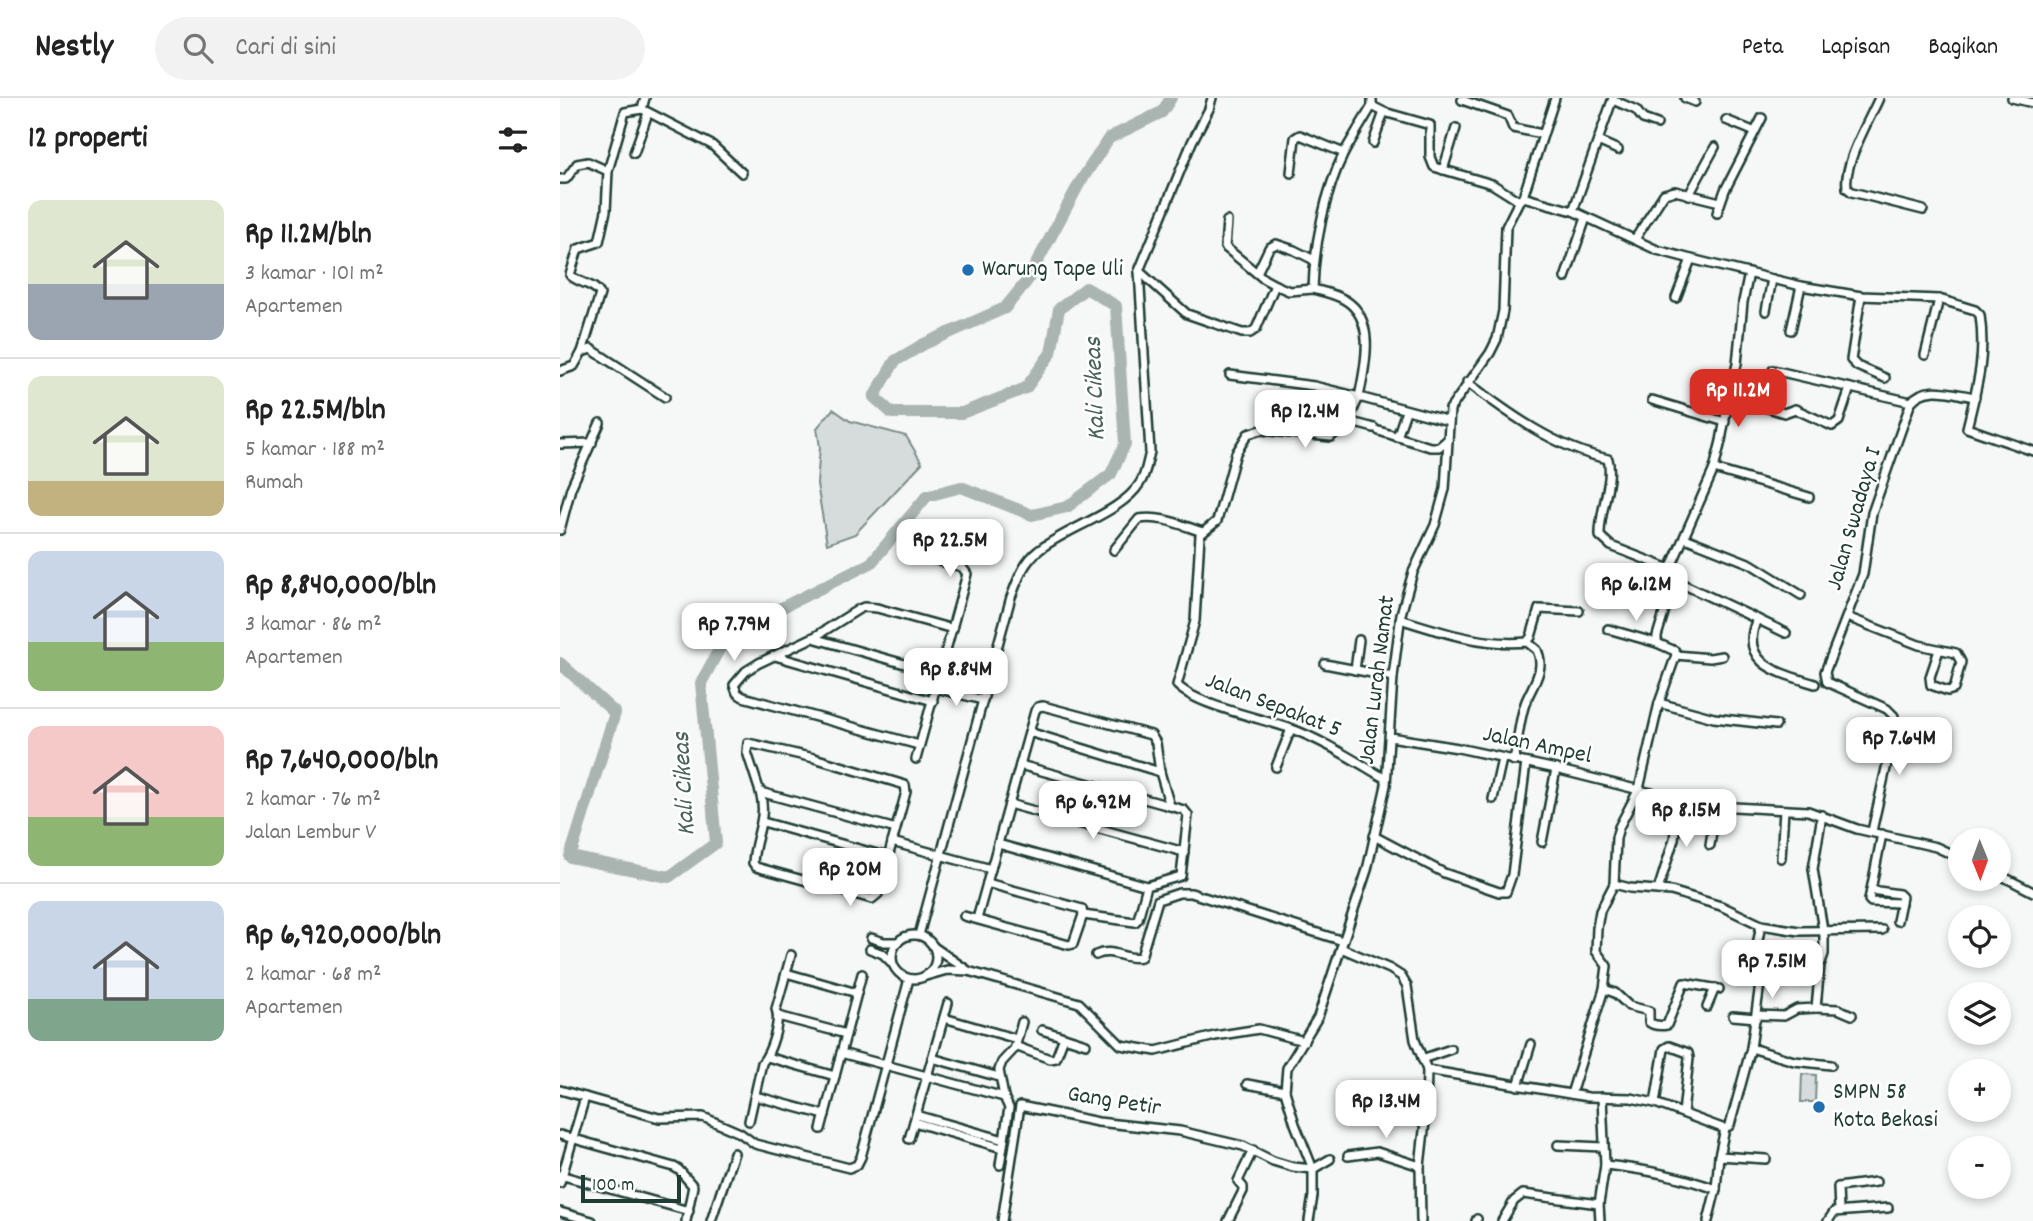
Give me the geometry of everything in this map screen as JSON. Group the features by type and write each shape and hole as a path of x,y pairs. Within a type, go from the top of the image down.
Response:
{"street":[{"path":"634,153 645,111 645,98"},
{"path":"919,935 1011,597 1022,570 1038,550 1121,502 1138,486 1144,476 1150,453 1139,271 1212,98"},
{"name":"Jalan Lurah Namat","path":"1285,1091 1287,1068 1318,1017 1367,870 1386,779 1400,619 1413,572 1434,525 1444,489 1450,409 1497,339 1503,311 1506,228 1521,199 1555,98"},
{"path":"1685,98 1695,102"},
{"path":"1879,98 1852,159 1847,188 1852,192 1923,210"},
{"path":"2012,98 2033,103"},
{"path":"1573,211 1613,99 1636,110 1642,118 1657,124"},
{"path":"1462,100 1508,116 1513,128 1542,134"},
{"path":"1313,289 1314,260 1331,185 1344,153 1372,102 1384,112 1430,125 1434,167 1492,184 1521,199 1573,211 1657,250 1801,286 1861,296 1939,299 1975,310 1980,315 1983,336 1982,366 1967,428 2033,451"},
{"path":"560,371 574,366 582,352 600,294 597,289 570,275 578,249 599,242 606,211 608,171 625,112 645,111 695,135 712,145 743,173"},
{"path":"1373,143 1384,112"},
{"path":"1717,214 1753,131 1762,118"},
{"path":"1726,120 1753,131"},
{"path":"1443,170 1456,128"},
{"path":"1291,173 1295,138 1300,135 1344,153"},
{"path":"1598,141 1618,150"},
{"path":"1689,195 1715,147"},
{"path":"560,179 566,179 577,164 587,162 608,171"},
{"path":"1634,239 1664,194 1675,191 1720,202"},
{"path":"1565,278 1586,218"},
{"path":"1227,220 1225,247 1257,273 1289,291 1313,289 1345,300 1362,318 1366,335 1365,359 1359,397 1348,421 1435,447 1440,447 1449,438"},
{"path":"1257,273 1269,248 1276,244 1314,260"},
{"path":"1676,298 1691,259"},
{"path":"1139,271 1187,314 1242,333 1251,333 1256,329 1275,285"},
{"path":"1657,643 1674,580 1670,569 1713,469 1725,422 1737,364 1743,302 1749,273"},
{"path":"1766,311 1772,279"},
{"path":"1791,330 1801,286"},
{"path":"1861,296 1851,360 1854,365 1885,378"},
{"path":"1925,355 1939,299"},
{"path":"582,352 592,349 665,397"},
{"path":"1773,370 1911,402 1917,394 1931,390 1975,397"},
{"path":"1230,375 1314,386 1450,421"},
{"path":"1467,382 1508,413 1567,445 1608,459 1611,468 1599,520 1600,536 1611,546 1670,569"},
{"path":"1729,396 1784,413 1794,409 1832,426 1837,423 1850,388"},
{"path":"1652,400 1725,422"},
{"name":"Jalan Swadaya I","path":"1872,831 1895,719 1887,709 1827,682 1825,672 1863,574 1872,513 1911,402"},
{"path":"1397,437 1405,414"},
{"name":"Jalan Sepakat 5","path":"1348,421 1331,437 1325,438 1261,430 1248,434 1236,453 1217,521 1200,535 1195,621 1177,685 1184,692 1206,701 1291,729 1331,747 1386,779"},
{"path":"560,530 562,514 600,423"},
{"path":"560,444 592,443"},
{"path":"1713,469 1809,497"},
{"path":"1114,550 1139,519 1162,519 1203,532"},
{"path":"1685,538 1751,565 1801,595"},
{"path":"916,759 967,574 966,570 929,558"},
{"path":"1674,580 1786,633"},
{"path":"919,746 752,699 737,693 734,685 746,671 812,638 864,607 953,629"},
{"path":"1400,619 1474,640 1511,644 1527,642 1539,609 1579,611"},
{"path":"1847,617 1900,639 1956,653 1960,656 1959,671 1954,689 1948,691 1931,685 1930,677 1939,650"},
{"path":"1757,619 1751,631 1752,644 1760,662 1771,670 1815,684"},
{"path":"1571,1094 1604,989 1607,965 1596,951 1597,928 1601,911 1614,884 1616,838 1639,789 1659,703 1676,655 1675,651 1657,643 1608,629"},
{"path":"812,638 940,674"},
{"path":"1355,670 1359,639"},
{"path":"1514,761 1525,702 1537,680 1540,667 1537,650 1527,642"},
{"path":"1676,655 1710,658 1722,656"},
{"path":"775,656 933,701"},
{"path":"1325,664 1393,677"},
{"path":"936,688 983,700"},
{"path":"1659,703 1714,718 1776,725"},
{"path":"977,919 1038,707 1043,706 1151,735 1156,743 1160,772 1170,806"},
{"path":"1276,766 1291,729"},
{"path":"1029,732 1160,772"},
{"name":"Jalan Ampel","path":"1390,737 1556,769 1679,800 1716,806 1822,815 1857,829 1936,847 1948,852"},
{"path":"748,743 904,783 905,792 878,894 873,899 756,867 753,857 763,822 764,803 760,793 747,752 748,743"},
{"path":"1493,799 1502,759"},
{"path":"1374,836 1455,877 1506,892 1512,875 1526,763"},
{"path":"998,844 1147,886 1181,876 1188,815 1184,810 1020,765"},
{"path":"1542,842 1556,769"},
{"path":"760,793 895,830"},
{"path":"1658,890 1674,839 1679,800"},
{"path":"1009,804 1184,852"},
{"path":"1710,845 1716,806"},
{"path":"1782,858 1784,810"},
{"path":"1816,1008 1820,965 1824,954 1813,869 1822,815"},
{"path":"763,822 888,857"},
{"path":"1882,834 1871,890 1899,894 1902,897 1897,921"},
{"path":"892,842 991,869"},
{"path":"2011,881 2033,892"},
{"path":"964,916 1069,945 1076,939 1083,915 1082,909 987,883"},
{"path":"1614,884 1671,891 1721,905 1761,925 1799,931 1882,930"},
{"path":"1083,915 1135,922 1147,886"},
{"path":"1096,955 1108,951 1136,959 1141,957 1158,900 1185,892 1342,945 1401,976 1407,986 1415,1040 1427,1070 1426,1113 1420,1166 1421,1221"},
{"path":"1708,1221 1725,1129 1730,1125 1751,1048 1760,984 1750,979 1761,925"},
{"path":"892,964 893,948 898,942 912,935 919,935 968,971"},
{"path":"871,938 898,942"},
{"path":"926,976 936,962 933,946"},
{"path":"870,949 883,954 896,971 909,979 947,970 968,971 1079,1003 1099,1021 1114,1040 1134,1048 1156,1051 1259,1029 1304,1041"},
{"path":"749,1121 762,1063 767,1057 778,1016 776,1009 791,955"},
{"path":"786,973 857,993"},
{"path":"821,1129 862,974"},
{"path":"560,1090 659,1118 703,1117 740,1133 755,1144 849,1168 857,1166 909,979"},
{"path":"1604,989 1615,993 1629,1006 1649,1011 1649,1022 1652,1025 1667,1025 1684,983 1717,988 1707,1007"},
{"path":"909,1139 948,1003"},
{"path":"1733,1016 1784,1016 1797,1009 1816,1008 1838,1009 1852,1015"},
{"path":"778,1016 846,1034"},
{"path":"944,1018 1016,1042 1050,1059 1056,1058 1065,1037"},
{"path":"1000,1165 1009,1108 999,1077 1002,1062 1016,1042 1022,1022"},
{"path":"1042,1030 1086,1044"},
{"path":"1518,1086 1531,1044"},
{"path":"1655,1103 1664,1049 1669,1046 1680,1049 1688,1053 1689,1058 1683,1113"},
{"path":"1751,1048 1794,1061 1831,1066"},
{"path":"1422,1059 1451,1049"},
{"path":"841,1052 1004,1097"},
{"path":"767,1057 835,1076"},
{"path":"932,1058 999,1077"},
{"path":"1427,1070 1571,1094 1631,1098 1655,1103 1725,1129"},
{"path":"1247,1084 1285,1091 1313,1169 1309,1221"},
{"path":"755,1096 825,1115"},
{"path":"585,1097 561,1178 689,1211"},
{"path":"1600,1221 1598,1204 1605,1165 1602,1097"},
{"path":"1379,1114 1387,1105 1426,1113"},
{"name":"Gang Petir","path":"1002,1221 1020,1106 1098,1122 1180,1131 1253,1150 1282,1164 1313,1169"},
{"path":"915,1119 1003,1144"},
{"path":"560,1135 680,1170 693,1186 686,1221"},
{"path":"1558,1145 1603,1147"},
{"path":"1228,1221 1243,1191 1238,1176 1253,1150"},
{"path":"712,1221 734,1153"},
{"path":"1349,1156 1377,1153 1420,1166"},
{"path":"1719,1156 1766,1159"},
{"path":"1313,1169 1330,1159"},
{"path":"1605,1165 1652,1170 1684,1177 1716,1189"},
{"path":"1839,1211 1838,1187 1876,1182"},
{"path":"1502,1221 1514,1201 1523,1194 1598,1204"},
{"path":"1828,1221 1831,1214 1839,1211 1888,1208"},
{"path":"560,1212 588,1221"}],"shaded area":[{"path":"833,409 850,421 906,436 922,463 855,534 827,544 817,484 820,447 817,428"},
{"path":"1802,1074 1816,1075 1815,1102 1801,1102"}],"waterway":[{"name":"Kali Cikeas","path":"560,663 615,713 570,857 669,877 716,843 701,683 723,642 765,616 871,563 927,496 961,487 1032,515 1067,507 1111,474 1125,444 1116,306 1086,288 1059,309 1051,353 1026,388 962,413 892,413 874,397 895,361 924,344 1005,308 1027,281 1079,184 1109,138 1162,112 1171,98"}],"place":[{"name":"Warung Tape Uli","path":"968,270"},
{"name":"SMPN 58 Kota Bekasi","path":"1819,1107"}]}
